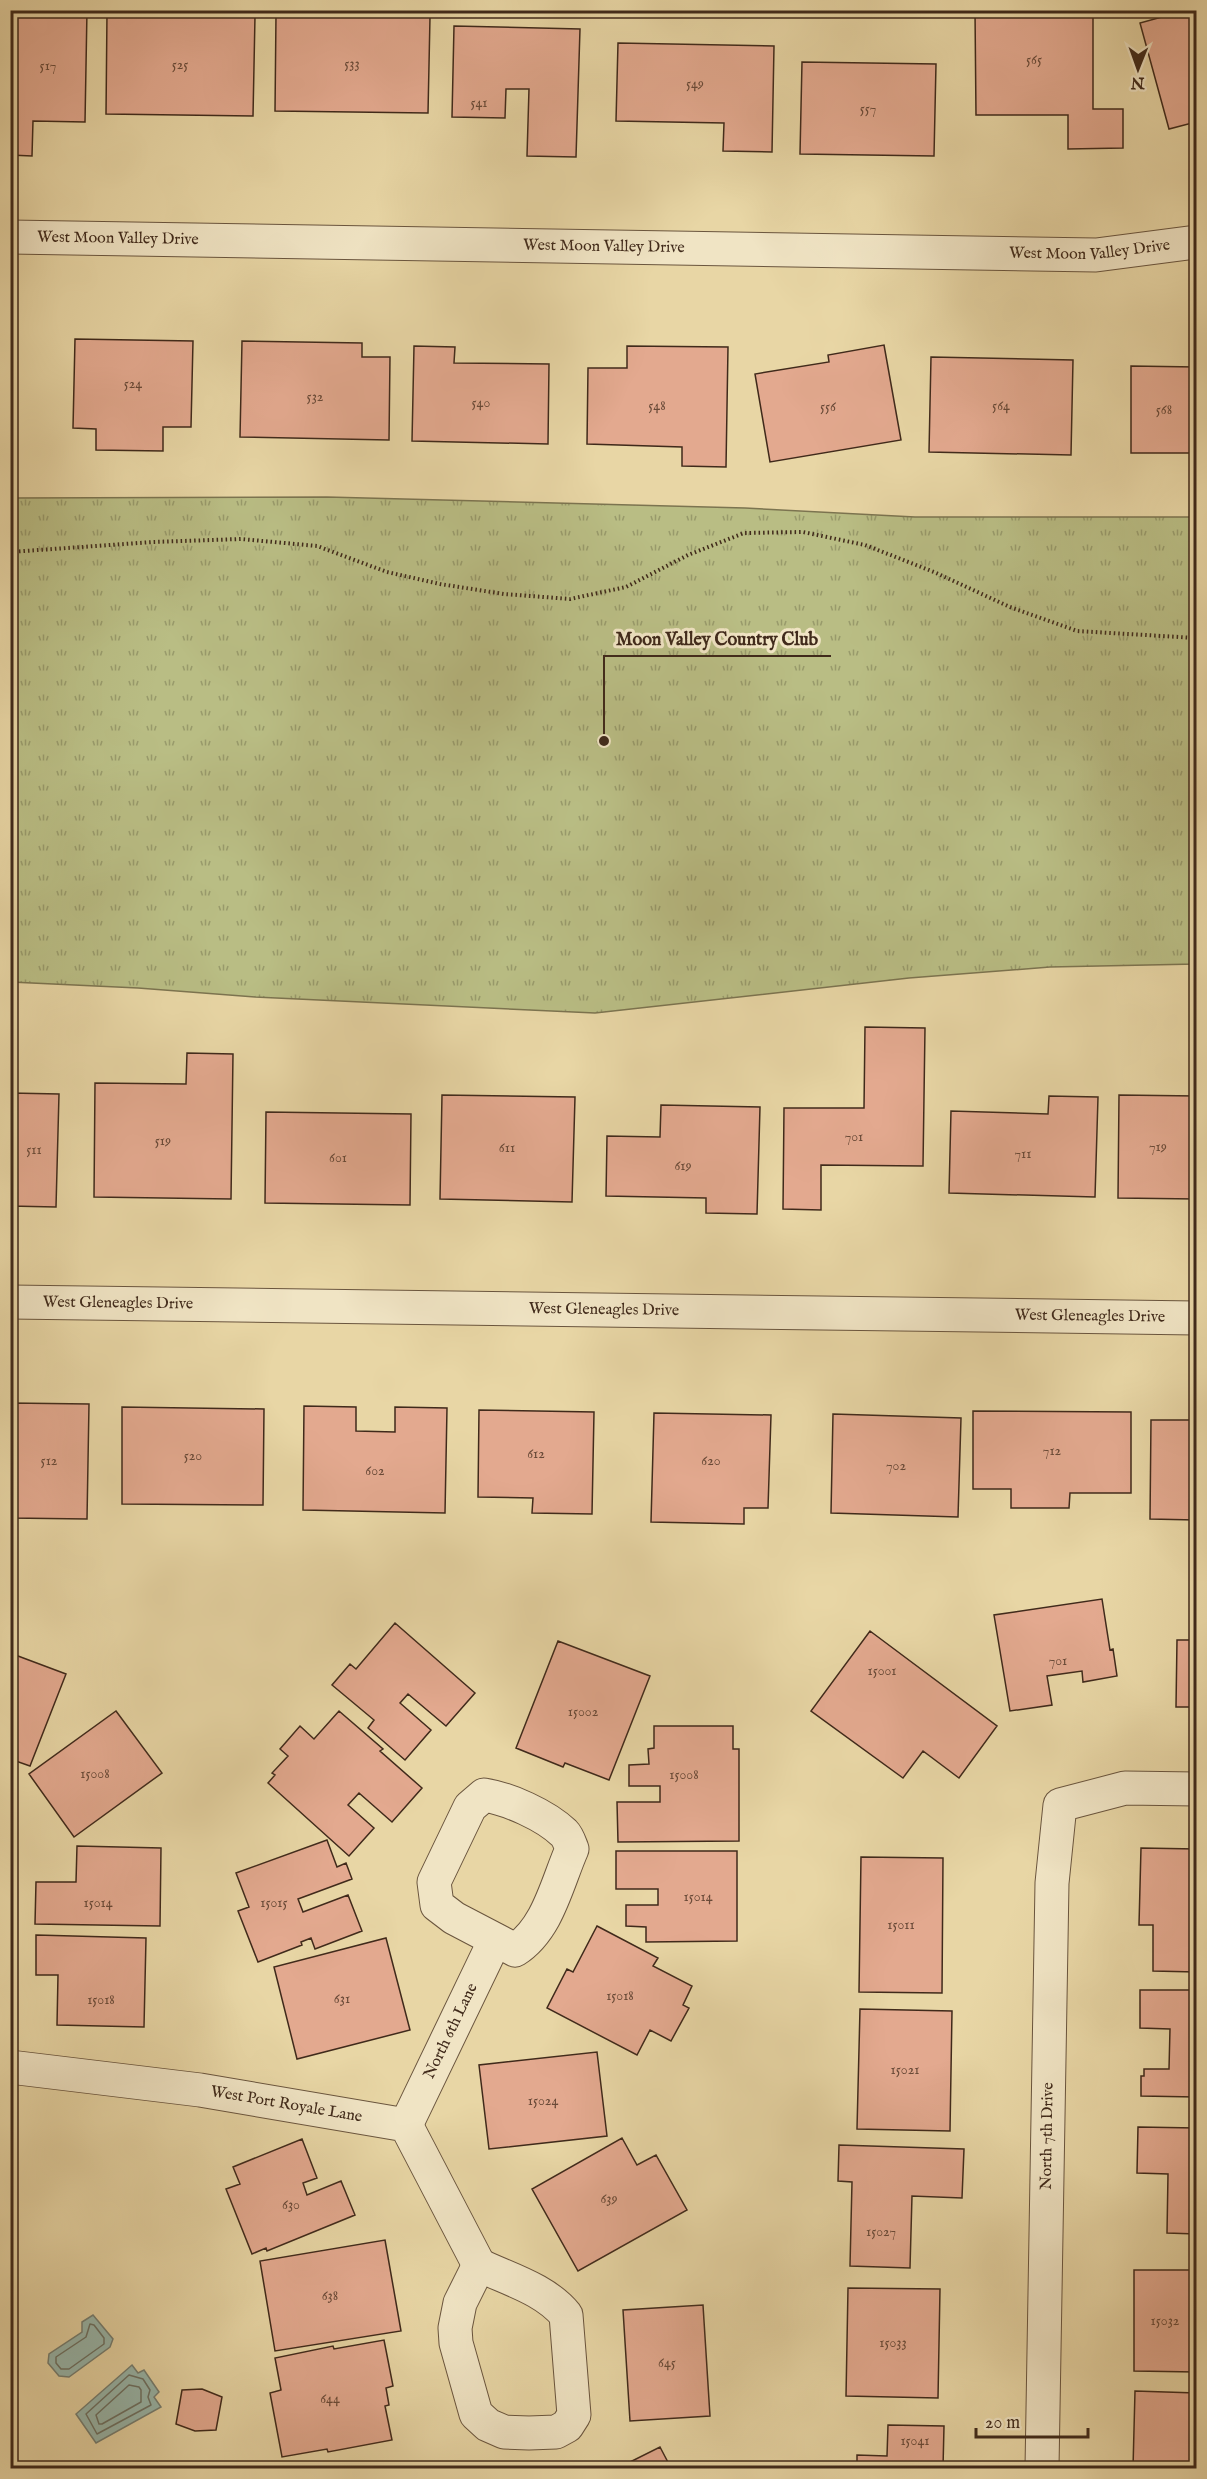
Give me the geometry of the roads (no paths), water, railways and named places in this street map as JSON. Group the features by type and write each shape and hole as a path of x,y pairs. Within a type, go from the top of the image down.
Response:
{"street":[{"name":"West Moon Valley Drive","path":"10,237 1096,255 1197,242"},
{"name":"West Gleneagles Drive","path":"10,1302 1197,1318"},
{"name":"North 7th Drive","path":"1042,2469 1052,1883 1060,1805 1125,1788 1197,1789"},
{"path":"484,1795 505,1799 551,1823 566,1834 572,1849 539,1926 528,1942 515,1950 495,1940 454,1918 437,1905 434,1882 470,1807 484,1795"},
{"name":"North 6th Lane","path":"406,2125 495,1940"},
{"name":"West Port Royale Lane","path":"10,2067 200,2090 406,2125"},
{"path":"406,2125 479,2265 543,2294 558,2305 566,2315 574,2415 567,2426 555,2432 504,2432 488,2425 476,2414 456,2343 456,2328 460,2303 479,2265"}],"water":[{"path":"93,2315 113,2339 110,2347 69,2377 59,2376 48,2363 49,2354 82,2332 82,2322"},
{"path":"132,2365 138,2373 144,2370 159,2392 154,2397 161,2407 96,2443 76,2414"}],"place":[{"name":"Moon Valley Country Club","path":"604,741"}]}
